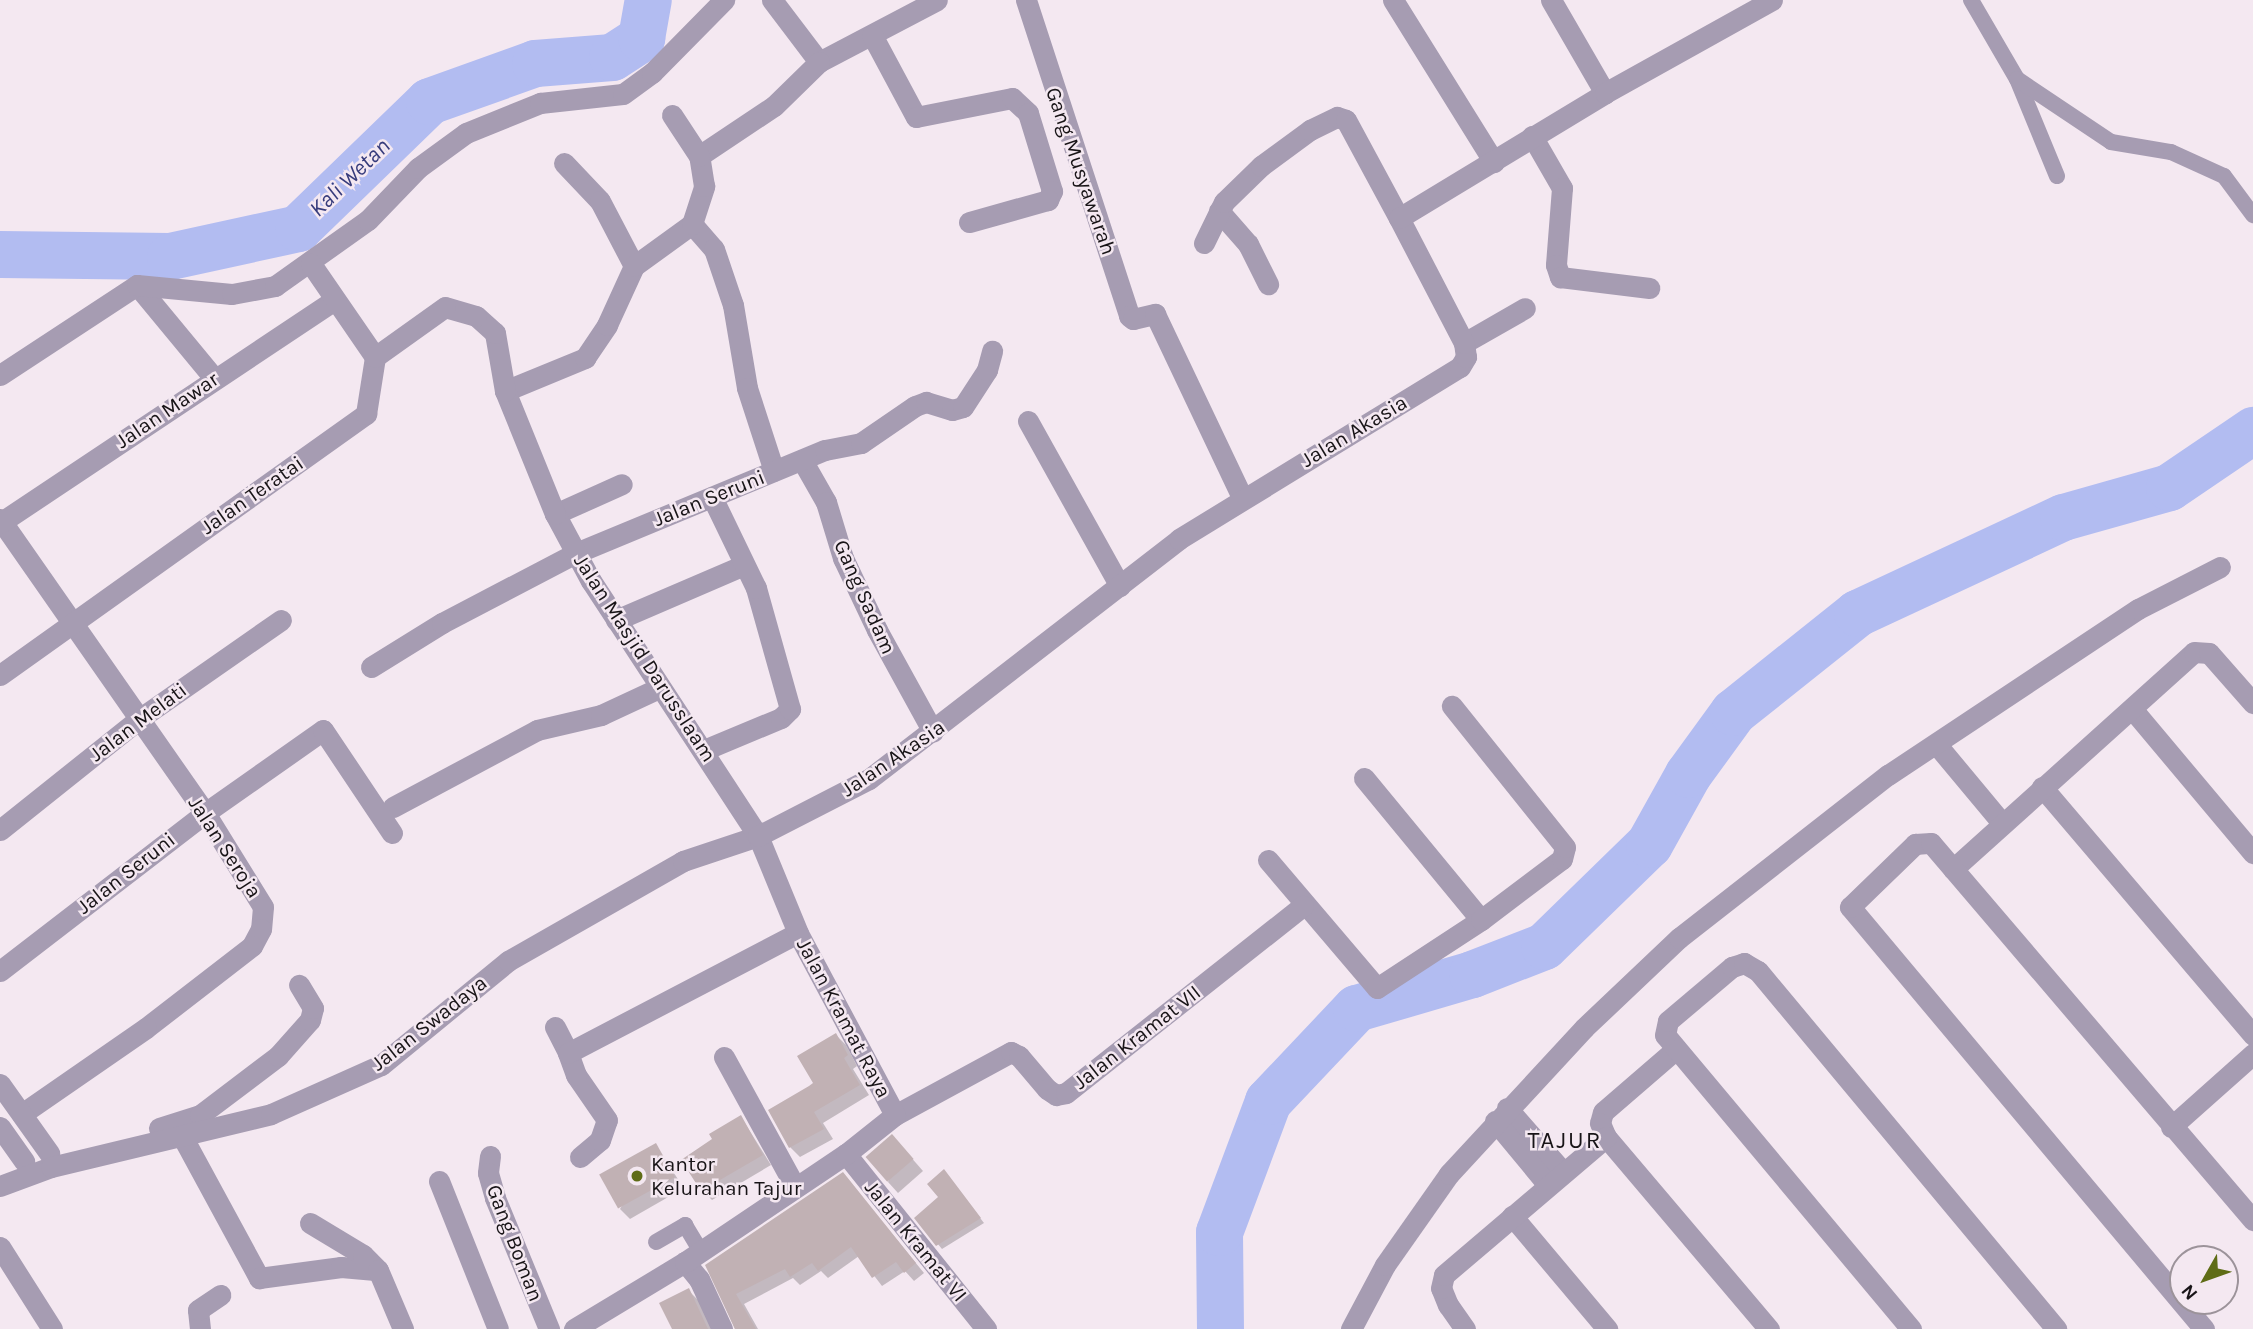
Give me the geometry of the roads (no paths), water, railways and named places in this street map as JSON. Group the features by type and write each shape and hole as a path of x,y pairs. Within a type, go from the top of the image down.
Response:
{"street":[{"path":"0,375 137,285 232,294 275,286 311,264 368,220 418,168 466,133 540,103 623,94 652,74 724,0"},
{"path":"772,0 819,62"},
{"path":"699,156 774,106 819,62 937,0"},
{"name":"Gang Musyawarah","path":"1026,0 1129,316 1133,319 1153,312 1242,497"},
{"path":"1393,0 1494,162"},
{"path":"1551,0 1605,93"},
{"path":"1399,218 1746,8 1772,0"},
{"path":"872,35 916,117 1012,98 1028,113 1052,191 1048,200 969,222"},
{"path":"505,391 584,358 607,325 635,266 692,224 704,186 699,156 673,115"},
{"path":"1204,243 1219,211 1261,166 1310,130 1341,117 1399,218 1464,343 1525,308"},
{"path":"1532,136 1562,188 1556,265 1560,277 1649,288"},
{"path":"564,163 600,201 635,266"},
{"path":"1219,211 1248,244 1268,284"},
{"path":"692,224 714,249 733,305 747,388 774,471"},
{"path":"311,264 375,358"},
{"path":"137,285 214,378"},
{"name":"Jalan Mawar","path":"1,521 335,300"},
{"name":"Jalan Masjid Darusslaam","path":"375,358 445,307 476,316 495,332 505,391 555,514 616,620 659,688 704,750 758,836"},
{"name":"Jalan Akasia","path":"758,836 869,779 1120,586 1242,497 1460,368 1466,357 1464,343"},
{"name":"Jalan Seruni","path":"371,667 576,553 802,460 876,436 926,402 952,410 963,407 987,370 992,351"},
{"name":"Jalan Teratai","path":"0,675 366,414 375,358"},
{"path":"1028,421 1120,586"},
{"name":"Gang Sadam","path":"802,460 826,502 844,558 877,631 933,732"},
{"path":"555,514 622,484"},
{"path":"704,750 781,718 790,709 756,588 712,497"},
{"name":"Jalan Seroja","path":"1,521 205,813 263,907 261,929 252,946 146,1028 22,1114"},
{"path":"616,620 744,565"},
{"path":"1351,1329 1385,1265 1449,1174 1679,938 1832,816 2138,609 2220,567"},
{"name":"Jalan Melati","path":"0,830 139,719 281,620"},
{"path":"1953,869 2042,787 2133,710 2194,652 2209,653 2253,703"},
{"path":"393,807 537,730 601,715 659,688"},
{"path":"1268,860 1303,906 1377,988 1481,920 1566,853 1452,706"},
{"path":"2133,710 2253,853"},
{"name":"Jalan Seruni","path":"0,971 205,813 323,730 392,833"},
{"path":"1937,745 2002,823"},
{"path":"1364,778 1481,920"},
{"path":"2042,787 2253,1035"},
{"name":"Jalan Kramat Raya","path":"574,1329 692,1256 794,1185 846,1154 895,1115 798,933 758,836"},
{"name":"Jalan Swadaya","path":"0,1186 51,1167 182,1136 203,1122 271,1114 381,1065 508,961 683,861 758,836"},
{"path":"2204,1329 1850,907 1915,844 1931,843 2253,1220"},
{"name":"Jalan Kramat VII","path":"895,1115 1011,1052 1056,1095 1066,1093 1303,906"},
{"path":"568,1054 798,933"},
{"path":"1910,1329 1665,1035 1668,1021 1732,967 1744,963 1758,971 2056,1329"},
{"path":"0,1170 49,1153 70,1152 203,1122 278,1056 304,1029 313,1008 299,985"},
{"path":"555,1027 576,1075 607,1120 600,1140 580,1157"},
{"path":"1676,1049 1603,1112 1600,1123 1606,1137 1769,1329"},
{"path":"2171,1127 2253,1054"},
{"path":"724,1057 794,1185"},
{"path":"0,1084 49,1153"},
{"path":"1506,1116 1555,1178"},
{"path":"0,1127 24,1160"},
{"path":"182,1136 259,1279 341,1267 378,1270"},
{"path":"1455,1325 1441,1288 1444,1275 1606,1137"},
{"name":"Jalan Kramat VI","path":"846,1154 986,1329"},
{"name":"Gang Boman","path":"490,1156 488,1173 495,1198 549,1329"},
{"path":"439,1181 498,1329"},
{"path":"1512,1216 1606,1329"},
{"path":"310,1223 363,1255 378,1270 403,1329"},
{"path":"0,1247 52,1329"},
{"path":"692,1256 699,1279 723,1329"},
{"path":"200,1329 198,1310 220,1295"}],"lane":[{"path":"1971,0 2017,79 2057,176"},
{"path":"2017,79 2111,142 2172,152 2224,176 2253,215"},
{"path":"656,1242 685,1225 692,1256"}],"waterway":[{"name":"Kali Wetan","path":"0,254 170,256 298,228 429,101 535,63 612,57 641,38 648,0"},
{"path":"1220,1329 1219,1232 1268,1101 1356,1008 1472,974 1544,946 1649,844 1688,774 1733,712 1857,613 2063,517 2169,487 2253,430"}],"place":[{"name":"Kantor Kelurahan Tajur","path":"637,1176"}],"district":[{"name":"TAJUR","path":"1565,1141"}]}
